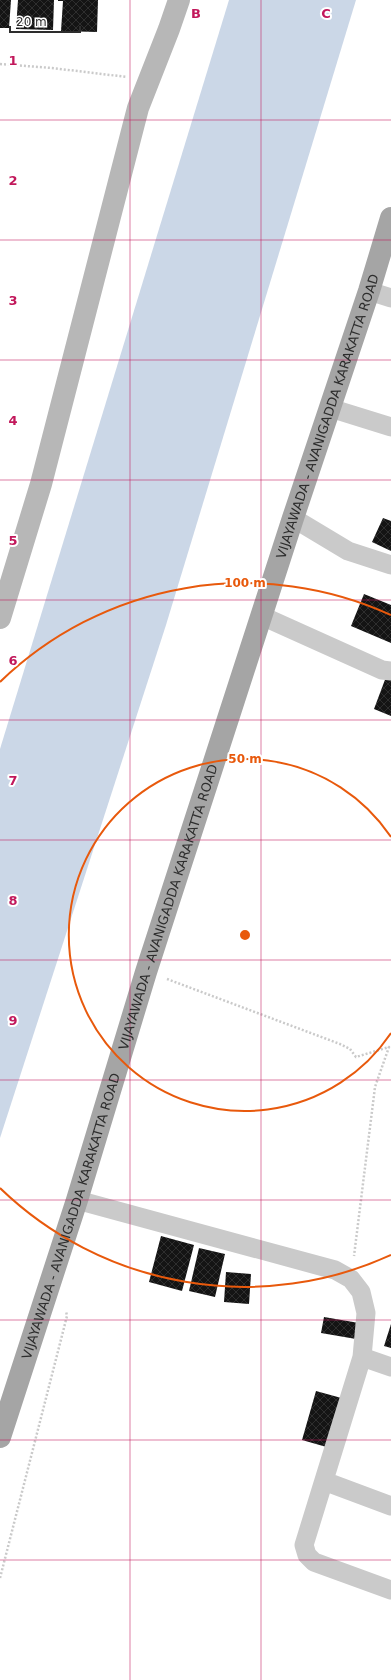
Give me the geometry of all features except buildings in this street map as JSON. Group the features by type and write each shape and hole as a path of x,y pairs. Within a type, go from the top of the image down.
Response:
{"main road":[{"name":"VIJAYAWADA - AVANIGADDA KARAKATTA ROAD","path":"0,1437 77,1200 146,972 293,518 369,291 391,218"}],"street":[{"path":"0,618 41,484 138,108 179,0"},
{"path":"369,291 391,298"},
{"path":"330,408 391,427"},
{"path":"293,518 348,551 391,565"},
{"path":"262,616 382,670 391,672"},
{"path":"77,1200 335,1270 351,1279 361,1292 366,1313 362,1358 304,1545 307,1555 314,1562 391,1590"},
{"path":"362,1358 391,1367"},
{"path":"324,1481 391,1506"}],"path":[{"path":"0,64 52,68 149,80"},
{"path":"146,972 340,1044 350,1049 356,1057 390,1047"},
{"path":"351,1279 375,1087 390,1047"},
{"path":"0,1578 67,1316 65,1307 61,1300 46,1297"}],"water":[{"path":"229,0 356,0 166,625 0,1138 0,749"}]}
